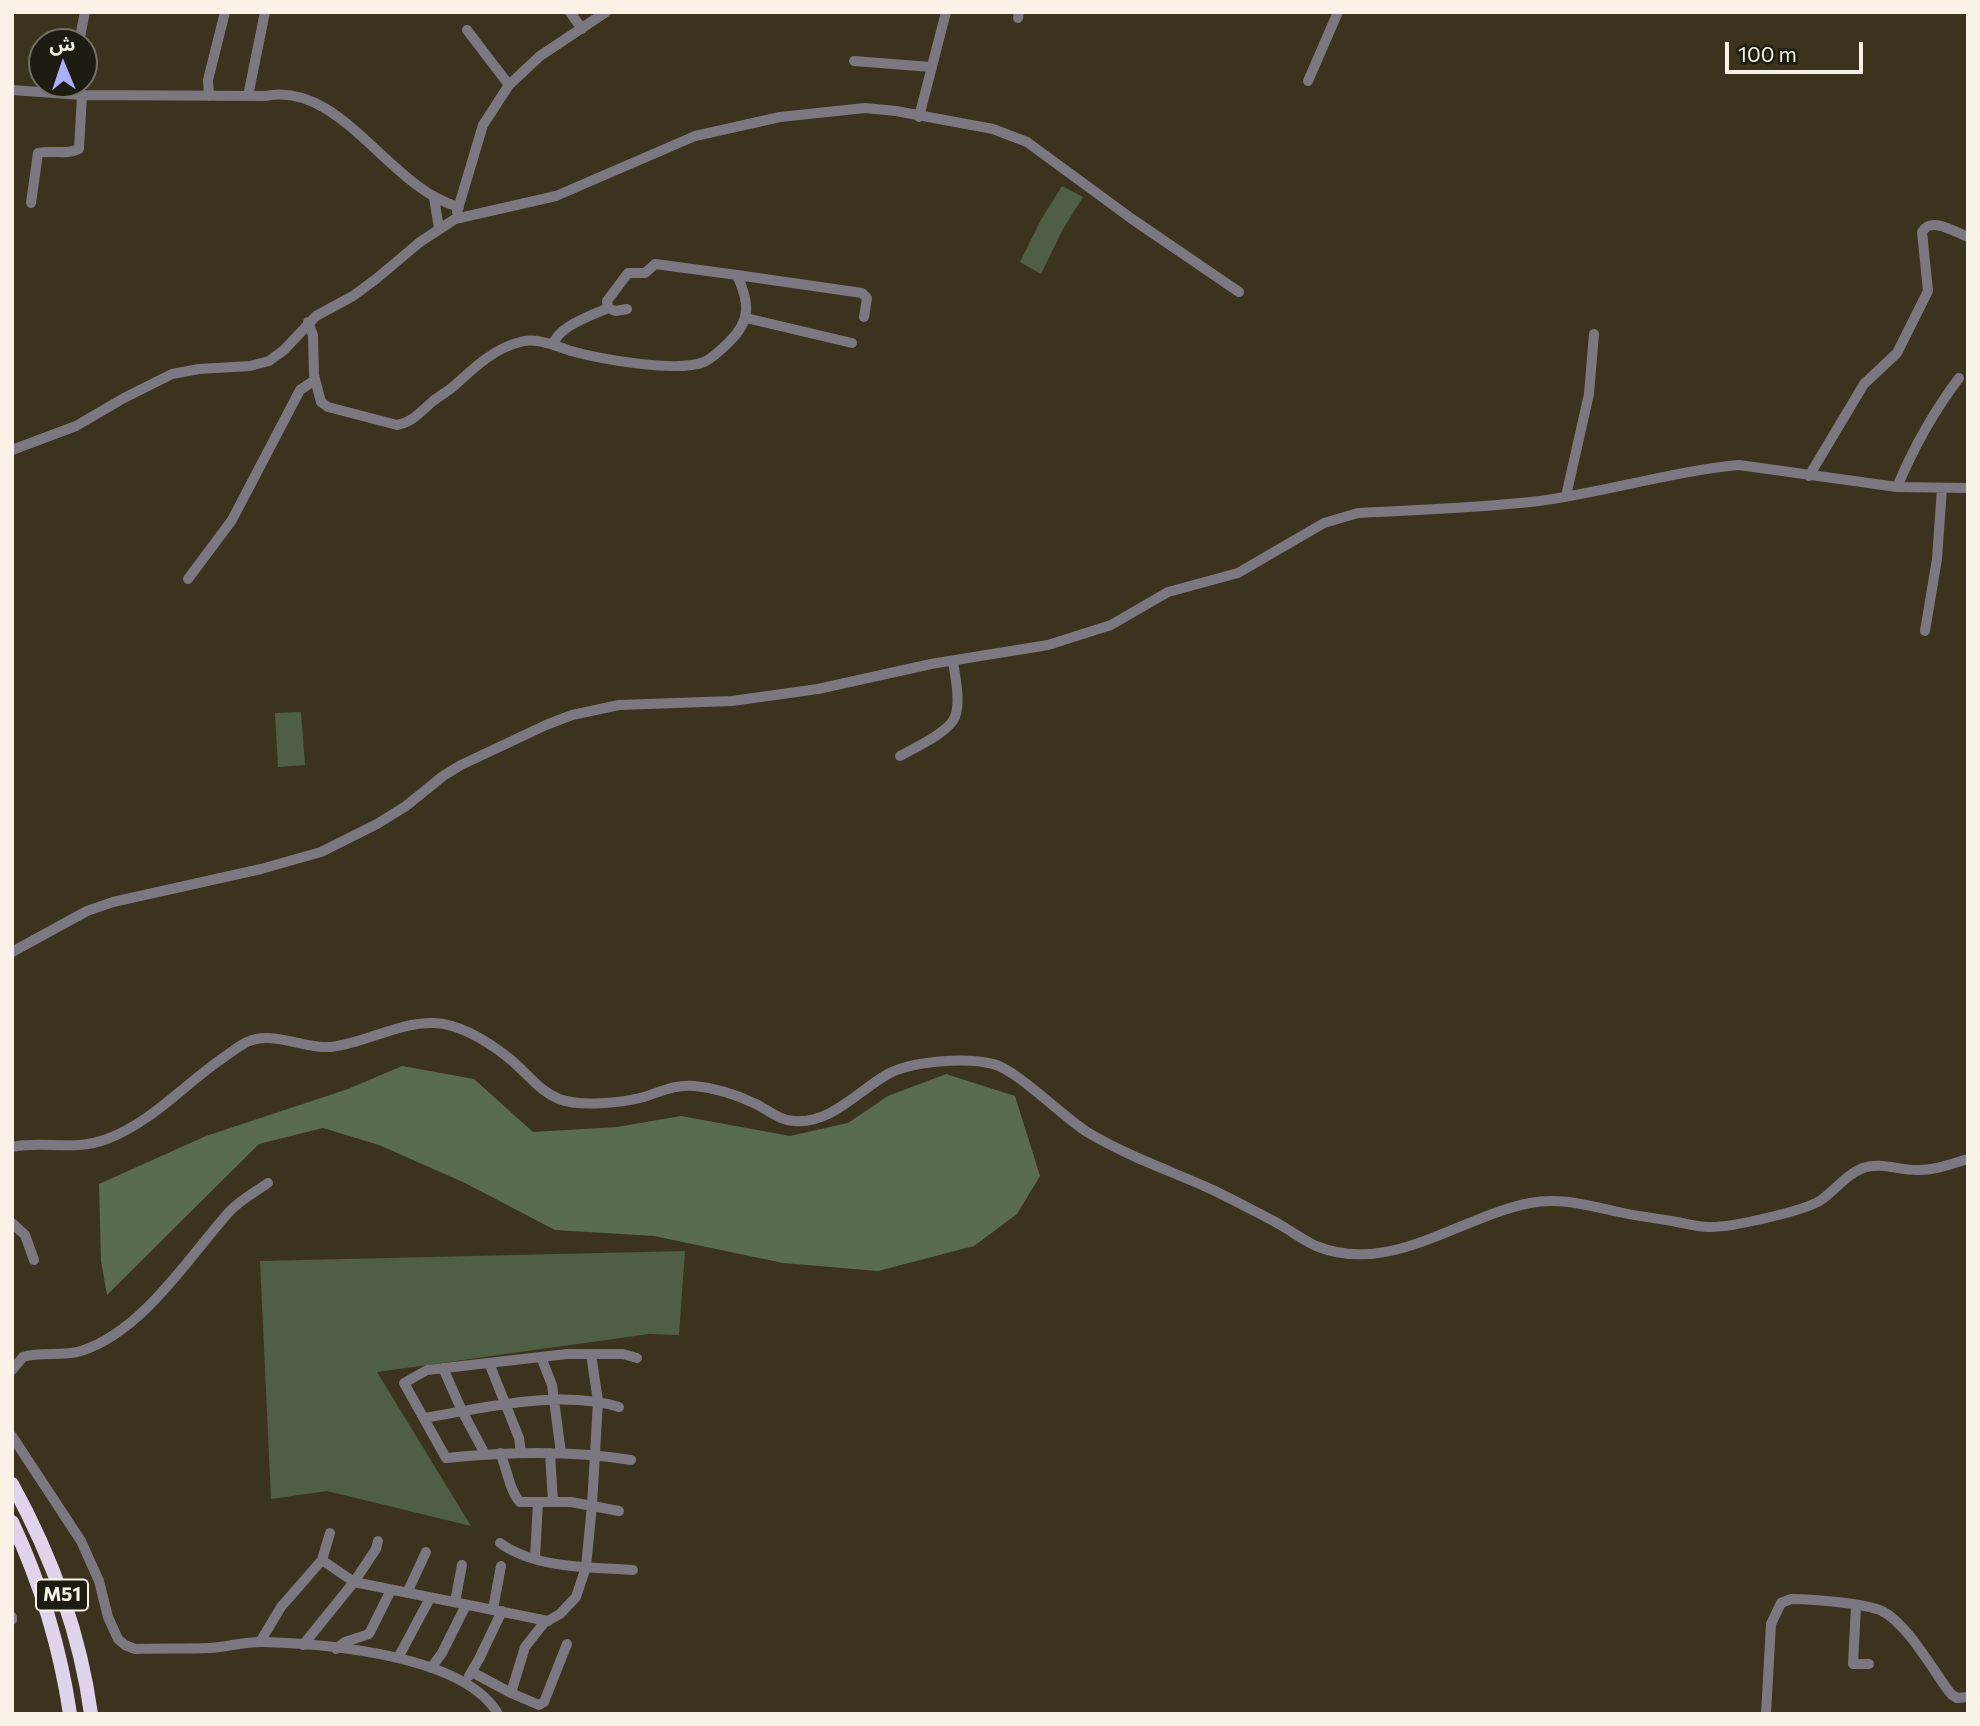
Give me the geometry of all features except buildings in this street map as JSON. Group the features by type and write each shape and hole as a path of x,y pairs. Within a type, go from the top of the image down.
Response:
{"highway":[{"name":"M51","path":"12,1484 37,1531 58,1582 81,1661 91,1714"},
{"name":"M51","path":"12,1522 43,1596 61,1659 70,1714"}],"street":[{"path":"209,96 208,80 225,12"},
{"path":"248,96 265,12"},
{"path":"570,12 582,29"},
{"path":"455,219 483,125 509,85 540,56 606,12"},
{"path":"919,117 946,12"},
{"path":"1308,81 1338,12"},
{"path":"467,30 509,85"},
{"path":"854,61 931,67"},
{"path":"98,95 248,96 279,93 303,96 317,102 423,192 459,207"},
{"path":"31,203 38,153 74,152 79,149 82,98"},
{"path":"12,450 76,426 172,374 199,369 250,366 269,361 284,350 308,323 376,279 439,228 455,219 556,196 695,136 736,125 815,112 865,108 896,111 993,129 1027,142 1132,219 1239,292"},
{"path":"434,198 439,228"},
{"path":"1809,476 1864,384 1897,353 1928,291 1922,232 1925,227 1937,225 1968,237"},
{"path":"608,309 607,301 628,273 645,272 655,264 862,293 867,298 864,317"},
{"path":"308,323 313,335 315,380 321,402 328,407 390,424 405,424 495,353 523,341 532,340 575,352 642,364 685,366 704,362 733,338 746,318 746,297 737,275"},
{"path":"552,345 555,338 567,329 608,309 627,309"},
{"path":"746,318 852,342"},
{"path":"1566,496 1589,394 1594,334"},
{"path":"1897,487 1938,406 1959,378"},
{"path":"188,579 232,520 300,390 315,380"},
{"path":"12,952 74,917 100,906 274,866 321,852 406,806 461,765 572,715 619,705 732,701 818,689 953,661 1048,645 1111,625 1168,592 1238,573 1308,531 1339,517 1358,513 1465,507 1566,496 1726,466 1755,467 1897,487 1968,488"},
{"path":"1924,631 1937,559 1942,488"},
{"path":"900,757 942,731 955,717 953,661"},
{"path":"12,1147 24,1144 81,1146 117,1134 142,1120 214,1064 250,1041 260,1038 279,1039 314,1047 331,1047 397,1028 442,1023 477,1037 512,1060 548,1094 565,1102 629,1100 678,1085 694,1086 737,1096 778,1117 796,1122 811,1119 845,1104 892,1071 922,1064 948,1062 998,1064 1068,1119 1113,1147 1253,1210 1312,1244 1354,1255 1416,1246 1488,1214 1531,1203 1589,1204 1610,1211 1709,1228 1789,1213 1818,1203 1849,1175 1871,1166 1919,1171 1968,1159"},
{"path":"12,1369 23,1357 30,1354 81,1351 111,1336 144,1309 176,1277 230,1210 268,1183"},
{"path":"12,1223 25,1235 34,1260"},
{"path":"631,1460 594,1454 550,1452 446,1458 404,1382 427,1370 541,1357 623,1353 637,1358"},
{"path":"511,1693 525,1647 540,1628 568,1607 576,1597 586,1567 598,1401 592,1354"},
{"path":"541,1357 552,1385 561,1453"},
{"path":"489,1363 519,1438 521,1453"},
{"path":"443,1368 462,1412 485,1454"},
{"path":"424,1418 554,1400 598,1401 619,1407"},
{"path":"12,1436 81,1541 99,1581 108,1616 118,1639 125,1645 135,1648 211,1648 260,1642 303,1644 398,1658 464,1680 488,1699 498,1714"},
{"path":"550,1452 553,1502"},
{"path":"500,1453 508,1470 513,1494 520,1502 592,1505 619,1511"},
{"path":"535,1558 538,1502"},
{"path":"260,1642 281,1607 322,1560 331,1533"},
{"path":"303,1644 354,1582 376,1549 378,1541"},
{"path":"500,1543 535,1558 586,1567 633,1570"},
{"path":"407,1592 426,1552"},
{"path":"322,1560 354,1582 548,1622"},
{"path":"455,1602 462,1565"},
{"path":"464,1680 472,1672 497,1610 501,1566"},
{"path":"336,1649 345,1642 369,1634 391,1590"},
{"path":"398,1658 430,1598"},
{"path":"1766,1714 1771,1624 1781,1603 1804,1599 1882,1612 1896,1623 1926,1658 1951,1694 1957,1698 1968,1697"},
{"path":"431,1668 442,1653 466,1605"},
{"path":"1856,1606 1853,1664 1869,1664"},
{"path":"472,1672 539,1705 544,1702 567,1644"}],"green space":[{"path":"1062,186 1083,197 1063,229 1041,274 1020,262"},
{"path":"301,712 305,765 278,767 275,713"},
{"path":"402,1066 474,1079 533,1132 617,1127 681,1116 790,1136 848,1123 888,1096 946,1074 1015,1096 1040,1176 1017,1214 974,1246 878,1271 783,1263 654,1236 555,1230 465,1183 379,1145 323,1128 259,1144 107,1295 101,1261 99,1184 206,1136 348,1089"},
{"path":"685,1251 679,1335 649,1334 377,1372 471,1526 327,1491 271,1499 260,1261"}]}
